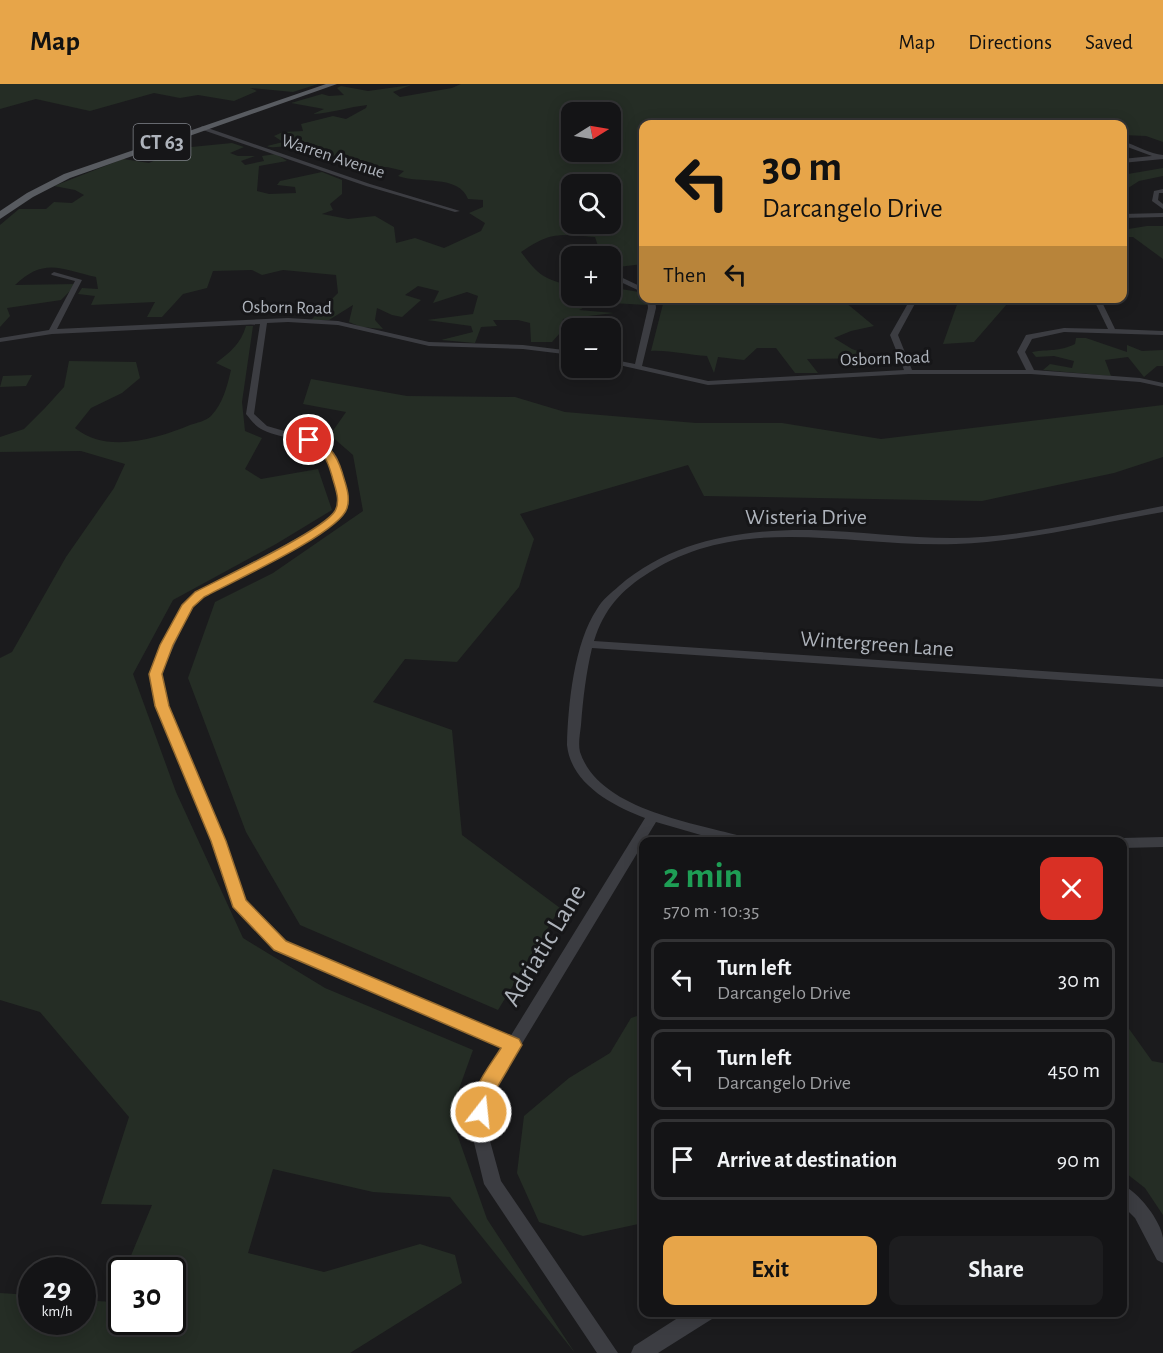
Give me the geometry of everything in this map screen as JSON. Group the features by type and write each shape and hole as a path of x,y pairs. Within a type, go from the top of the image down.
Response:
{"main road":[{"name":"CT 63","path":"0,216 30,195 67,176 333,84"}],"street":[{"name":"Warren Avenue","path":"202,128 368,185 457,211"},
{"path":"1127,144 1160,157"},
{"path":"1127,160 1160,157"},
{"path":"1163,191 1156,192 1155,201 1163,207"},
{"path":"1127,216 1163,215"},
{"path":"52,332 79,280 54,274"},
{"path":"621,280 639,288"},
{"path":"638,367 651,303"},
{"path":"909,372 894,335 912,303"},
{"path":"1098,303 1112,330"},
{"name":"Osborn Road","path":"0,340 52,332 288,320 338,323 429,344 523,347 561,352"},
{"path":"264,321 250,414 264,428 316,443 327,450 332,457 344,504 335,518 323,528 200,594 188,605 166,645 155,674 162,706 219,841 239,903 280,945 513,1045"},
{"path":"1031,372 1021,352 1029,337 1064,330 1163,333"},
{"name":"Osborn Road","path":"621,363 708,383 909,372 1031,372 1140,380 1163,385"},
{"name":"Wisteria Drive","path":"727,837 652,817 611,797 585,774 574,752 575,710 588,644 602,608 630,580 659,561 713,542 773,533 813,533 915,540 1006,538 1162,510"},
{"name":"Wintergreen Lane","path":"588,644 1163,683"},
{"name":"Adriatic Lane","path":"640,837 652,817"},
{"name":"Adriatic Lane","path":"608,1353 494,1184 479,1130 483,1094 639,838"},
{"path":"1127,843 1163,842"},
{"path":"1127,1198 1141,1212 1163,1254"},
{"path":"641,1353 697,1317"}],"shaded area":[{"path":"0,84 318,84 293,92 250,88 257,91 234,101 198,95 180,98 154,93 90,111 36,99 0,109"},
{"path":"461,84 1163,84 1163,142 1146,136 1127,135 1127,120 639,120 639,264 621,267 621,257 623,256 621,255 621,246 598,246 595,237 573,235 548,237 521,252 542,275 561,283 561,306 586,306 579,310 614,313 561,318 560,333 552,342 531,342 530,323 518,320 493,320 497,326 481,327 475,343 441,340 473,332 471,326 427,320 473,314 478,296 467,292 433,303 439,291 418,286 405,295 421,300 402,317 377,308 375,320 383,329 361,327 349,322 353,305 329,320 311,320 338,293 336,275 283,270 262,275 252,270 213,271 207,288 183,294 162,317 147,317 155,302 91,305 95,296 78,294 82,288 98,289 96,277 63,269 44,268 25,276 15,285 77,284 61,300 7,308 10,316 0,327 0,225 19,209 46,209 54,202 72,203 84,195 75,190 54,186 123,159 149,163 181,148 232,143 244,147 230,153 238,156 255,156 241,161 245,165 264,161 262,156 276,154 287,161 259,166 257,191 269,194 296,193 295,187 277,185 280,181 322,172 342,180 342,194 330,204 333,210 322,214 348,219 375,216 394,227 396,243 415,238 444,248 481,231 485,223 469,213 483,207 483,200 468,199 456,186 398,176 404,171 387,167 369,168 372,163 343,156 320,157 300,147 267,146 283,142 274,136 283,132 303,131 301,124 333,116 346,119 366,108 367,105 313,114 324,109 291,103 322,94 344,95 337,88 341,86 368,91 411,85 393,92 400,97 452,88"},
{"path":"1163,168 1163,176 1139,181 1127,189 1127,174"},
{"path":"1163,226 1163,259 1133,237 1127,237 1127,229"},
{"path":"621,289 639,292 639,303 647,305 621,304"},
{"path":"663,303 846,303 874,326 851,331 834,338 852,349 877,358 807,359 818,373 795,373 776,348 757,348 744,360 718,357 714,373 707,356 651,351"},
{"path":"958,303 1016,303 1007,304 974,342 943,344"},
{"path":"246,326 253,326 242,402 245,431 262,438 245,469 261,479 318,469 332,510 276,544 173,600 133,674 176,792 243,938 325,988 473,1050 450,1114 487,1219 575,1353 450,1197 373,1192 273,1169 248,1253 324,1272 420,1244 455,1255 462,1283 350,1353 0,1353 0,1293 18,1294 18,1335 96,1335 96,1301 108,1302 108,1335 186,1335 186,1257 130,1257 152,1205 101,1204 129,1117 40,1012 0,1000 0,658 12,652 66,557 114,488 125,464 81,451 0,452 0,437 24,429 45,408 64,387 69,361 136,362 140,378 122,393 91,408 75,428 87,436 101,440 131,442 162,435 204,421 219,406 231,370 216,363 230,352"},
{"path":"1076,338 1086,338 1127,352 1127,345 1142,351 1163,350 1163,366 1157,366 1144,377 1128,357 1105,360 1111,376 1043,370 1050,364 1072,368 1074,361 1054,356 1036,357 1032,352 1069,347 1075,344"},
{"path":"32,375 26,386 0,387 3,376"},
{"path":"311,379 407,396 515,397 565,412 696,423 782,423 881,439 1163,405 1163,457 1114,473 982,501 704,496 688,465 520,514 534,539 519,587 457,662 405,659 373,702 452,730 462,835 560,908 498,1010 300,925 246,832 188,678 215,602 273,573 363,511 353,455 330,435 346,412 303,404"},
{"path":"639,1015 639,1224 583,1236 539,1222 517,1173 524,1116 569,1078 610,1053 631,1018"},
{"path":"1127,1026 1152,1061 1163,1063 1163,1215 1145,1188 1127,1174"}],"route":[{"path":"309,440 322,446 332,457 344,498 342,509 323,528 200,594 188,605 166,645 155,674 162,706 219,841 239,903 280,945 513,1045 483,1094 481,1112"}]}
